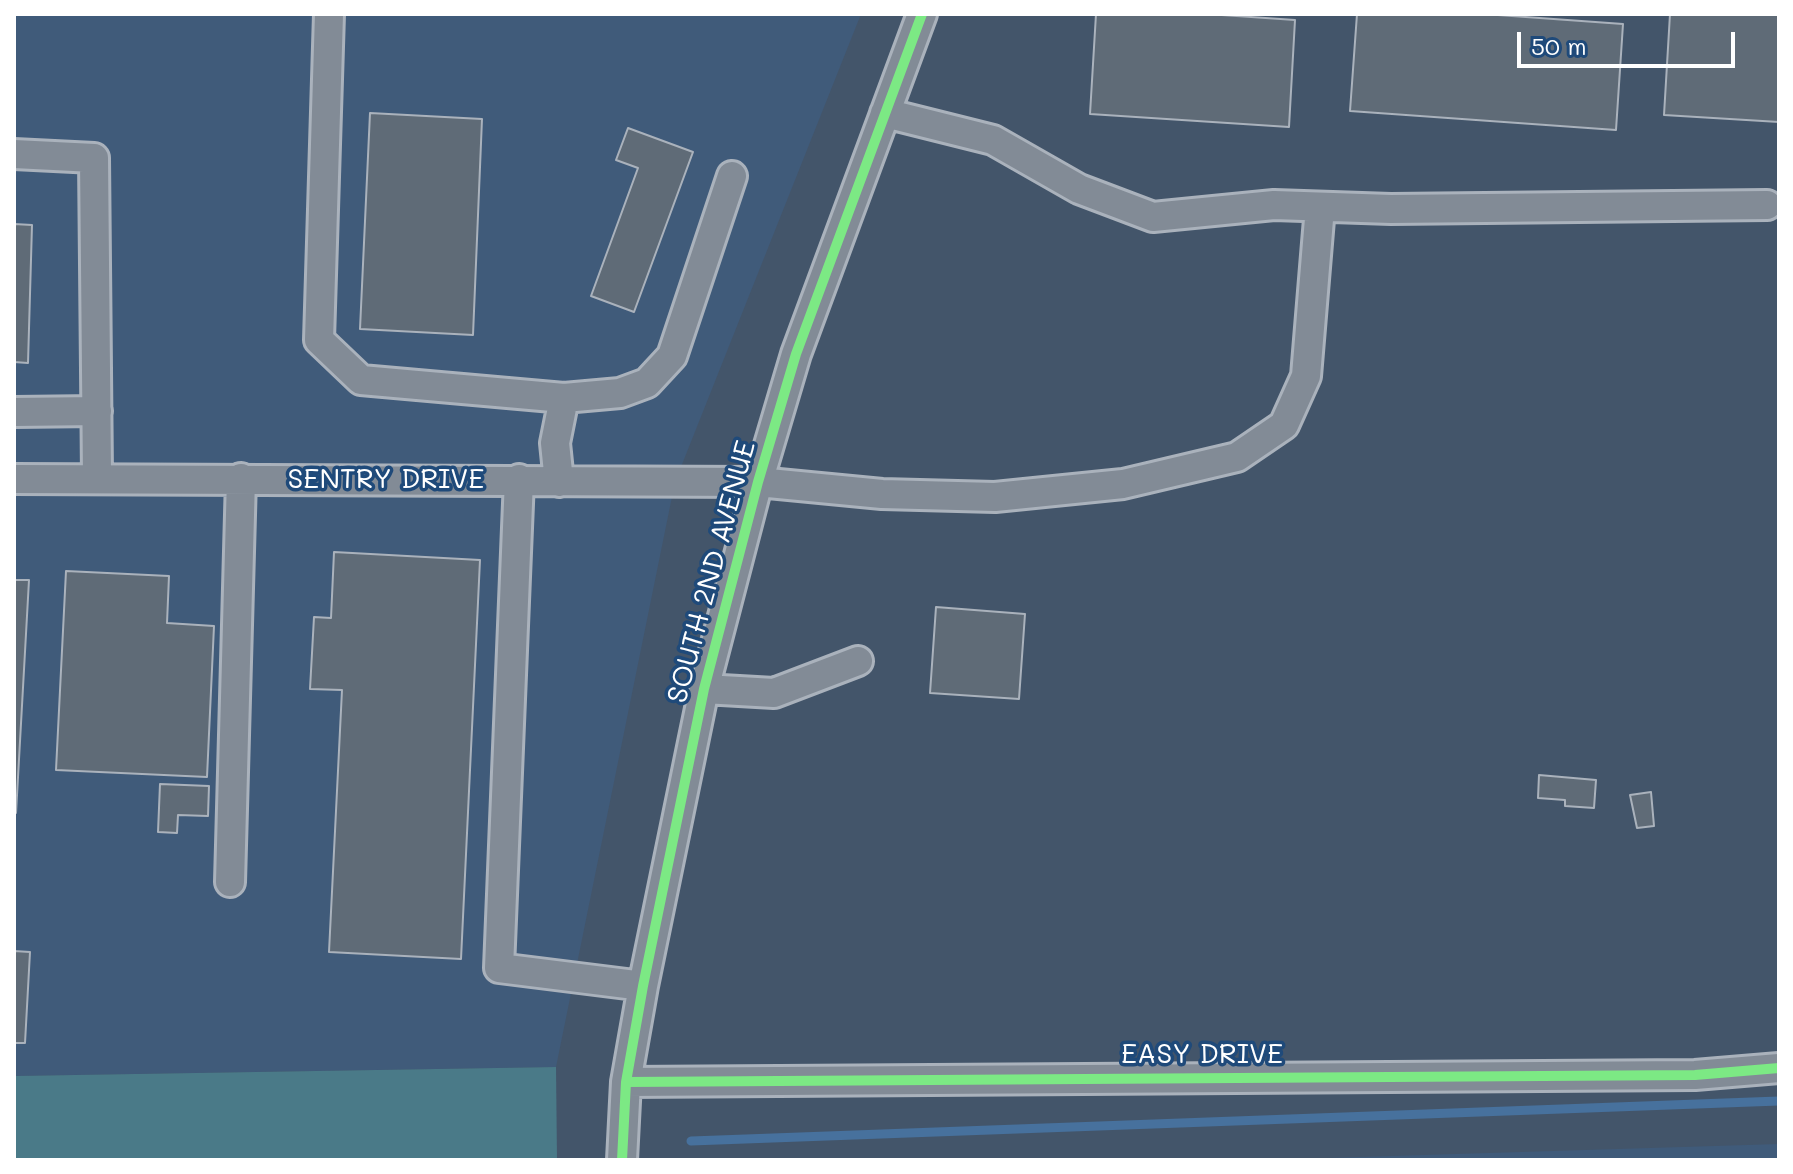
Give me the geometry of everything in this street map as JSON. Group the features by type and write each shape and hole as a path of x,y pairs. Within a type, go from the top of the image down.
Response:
{"street":[{"path":"329,14 319,340 361,380 564,398 620,393 647,383 672,356 732,176"},
{"name":"SOUTH 2ND AVENUE","path":"622,1160 626,1082 643,986 704,689 758,482 796,354 922,14"},
{"path":"885,113 993,140 1079,189 1153,217 1274,205 1767,205"},
{"path":"14,154 94,158 97,476"},
{"name":"SENTRY DRIVE","path":"14,479 97,476 758,482 882,494 995,497 1123,484 1237,457 1284,425 1306,376 1320,207"},
{"path":"559,482 555,443 564,398"},
{"path":"14,412 97,411"},
{"path":"230,882 241,478"},
{"path":"519,479 499,968 643,986"},
{"path":"704,689 774,693 858,661"},
{"name":"EASY DRIVE","path":"626,1082 1695,1075 1779,1068"}],"shaded area":[{"path":"14,14 861,14 675,482 556,1067 14,1076"},
{"path":"556,1067 557,1160 14,1160 14,1076"},
{"path":"1779,1144 1779,1160 1262,1160"}],"building":[{"path":"1096,14 1207,14 1295,20 1289,127 1090,114"},
{"path":"1357,14 1484,14 1623,24 1616,130 1350,111"},
{"path":"1670,14 1779,15 1779,122 1664,115"},
{"path":"370,113 482,119 473,335 360,329"},
{"path":"628,128 693,152 634,312 591,296 638,168 616,160"},
{"path":"14,224 32,225 28,363 14,362"},
{"path":"334,552 480,560 461,959 329,952 342,690 310,689 314,617 331,618"},
{"path":"66,571 169,576 167,623 214,626 207,777 56,770"},
{"path":"14,580 29,580 16,813 14,813"},
{"path":"936,607 1025,614 1019,699 930,693"},
{"path":"1539,775 1596,780 1594,808 1565,806 1565,800 1538,798"},
{"path":"160,784 209,786 208,816 178,815 177,833 158,832"},
{"path":"1651,792 1654,826 1637,828 1630,795"},
{"path":"14,951 30,952 25,1043 14,1043"}],"waterway":[{"path":"691,1141 1779,1101"}],"cycle path":[{"path":"622,1160 626,1082 643,986 704,689 758,482 796,354 922,14"},
{"path":"626,1082 1695,1075 1779,1068"}]}
